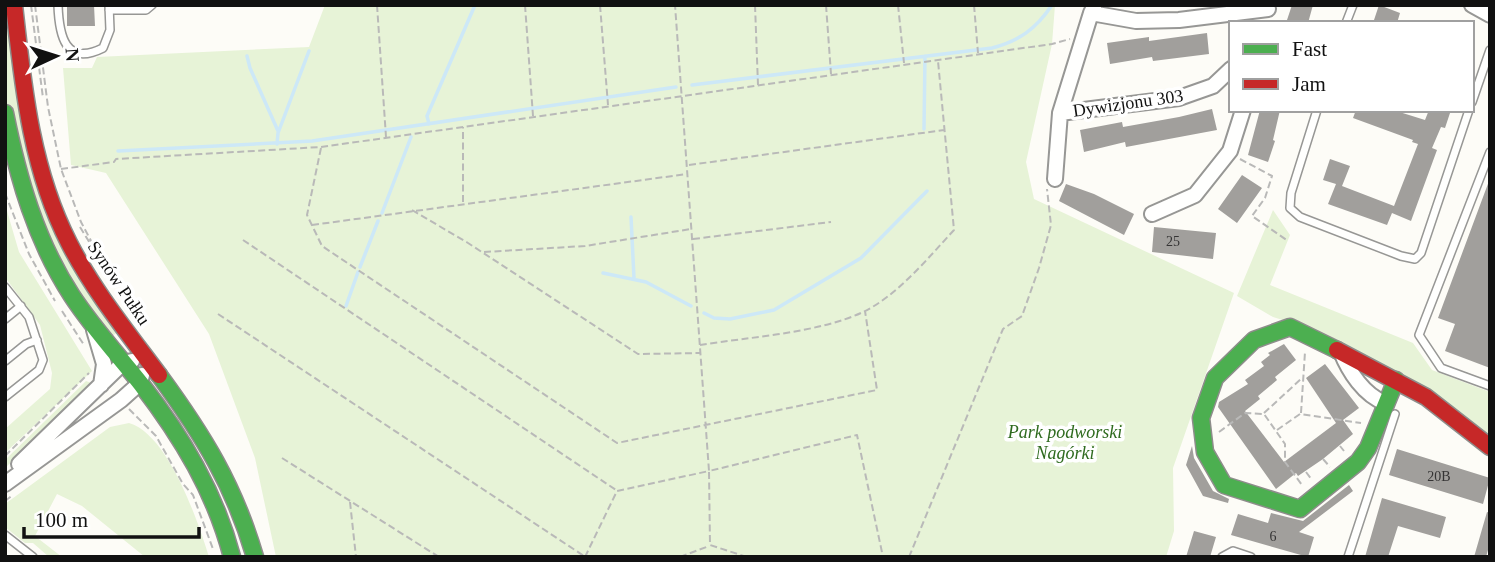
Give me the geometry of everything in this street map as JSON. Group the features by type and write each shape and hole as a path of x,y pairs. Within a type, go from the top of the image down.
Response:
{"main road":[{"name":"Synów Pułku","path":"14,5 29,125 53,206 87,275 191,416 239,506 255,557"},
{"path":"5,113 14,160 31,215 50,260 93,325 140,383 192,458 214,502 232,557"},
{"path":"1396,380 1390,409 1359,462 1300,509 1224,485 1205,452 1201,418 1215,378 1254,340 1290,327 1396,380 1426,397 1490,447"}],"street":[{"path":"1472,5 1490,15"},
{"name":"Dywizjonu 303","path":"1055,179 1060,113 1093,9 1136,21 1179,20 1268,7"},
{"name":"Dywizjonu 303","path":"1060,113 1179,98 1213,86 1229,71"},
{"path":"1152,214 1195,195 1230,152 1242,112"},
{"path":"93,325 104,364 100,386"},
{"path":"1340,352 1346,367 1373,398 1390,409"},
{"path":"5,478 123,363 147,356"},
{"path":"5,484 121,400 140,383 147,356"}],"lane":[{"path":"58,5 62,40 70,50 78,53 94,52 103,48 110,30 109,8 146,10 152,5"},
{"path":"1474,96 1490,51"},
{"path":"1316,112 1291,193 1290,208 1300,217 1415,259 1421,253 1468,112"},
{"path":"1490,152 1419,335 1441,368 1490,386"},
{"path":"5,287 29,317 43,365 5,397"},
{"path":"5,319 21,306"},
{"path":"5,361 26,344 37,340"},
{"path":"1348,557 1390,409"},
{"path":"5,535 33,557"},
{"path":"1222,557 1233,551 1251,557"}],"path":[{"path":"33,5 46,123"},
{"path":"33,5 49,115 61,169 81,222 96,247 93,257 119,299"},
{"path":"377,5 386,138"},
{"path":"525,5 533,117"},
{"path":"600,5 608,107"},
{"path":"676,5 709,471 710,545"},
{"path":"755,5 758,86"},
{"path":"826,5 831,75"},
{"path":"898,5 904,63"},
{"path":"974,5 977,52"},
{"path":"61,169 114,162 116,159 321,147 904,63 927,62 977,52 1052,44 1084,35"},
{"path":"700,345 832,324 865,311 913,276 954,230 937,60"},
{"path":"463,127 463,203"},
{"path":"687,165 944,130"},
{"path":"50,144 78,224 138,320"},
{"path":"321,147 306,215 322,246 617,443 877,390 865,311"},
{"path":"1240,159 1272,176 1265,198 1252,216 1287,241"},
{"path":"312,225 688,174"},
{"path":"909,557 1003,329 1022,316 1051,225 1045,191 1055,179"},
{"path":"412,210 638,354 701,353"},
{"path":"692,239 831,222"},
{"path":"481,252 585,246 692,229"},
{"path":"243,240 617,491 857,435 883,557"},
{"path":"218,314 585,557 617,491"},
{"path":"1301,414 1306,342"},
{"path":"5,456 92,371"},
{"path":"1204,444 1245,413 1264,414 1302,379"},
{"path":"124,404 156,436 192,495 213,551"},
{"path":"1264,414 1285,444 1284,462 1308,493"},
{"path":"1276,431 1301,414 1368,424"},
{"path":"282,458 439,557"},
{"path":"350,501 356,557"},
{"path":"680,557 710,545 747,557"}],"green space":[{"name":"Park podworski Nagórki","path":"325,5 1055,5 1052,44 1026,162 1034,199 1234,293 1173,468 1174,531 1166,557 276,557 255,458 209,334 106,173 71,165 63,68 92,68 97,57 309,47"},
{"path":"5,23 17,32 53,207 124,327 105,342 50,260 5,113"},
{"path":"5,204 19,252 92,371 5,453 5,429 50,389 52,373 40,325 5,277"},
{"path":"1273,210 1290,235 1270,285 1413,343 1432,370 1490,392 1490,437 1318,331 1273,317 1237,296"},
{"path":"86,381 94,384 5,468 5,460"},
{"path":"129,423 143,430 169,461 189,502 209,557 145,557 82,506 57,494 35,536 62,557 49,557 33,543 25,543 5,527 5,504 110,427"}],"building":[{"path":"67,5 94,5 95,26 67,26"},
{"path":"1292,5 1313,5 1309,21 1287,21"},
{"path":"1379,5 1400,13 1398,21 1374,21"},
{"path":"1207,33 1209,54 1153,61 1152,57 1110,64 1107,43 1149,37 1149,41"},
{"path":"1212,109 1217,130 1126,147 1125,142 1084,152 1080,130 1122,122 1123,127"},
{"path":"1259,112 1280,112 1273,140 1275,141 1268,162 1248,155"},
{"path":"1355,112 1399,112 1425,120 1428,112 1450,112 1445,128 1441,127 1432,148 1437,150 1411,221 1392,213 1387,225 1328,204 1336,184 1323,180 1330,159 1350,166 1342,186 1394,206 1418,144 1353,118"},
{"path":"1242,175 1262,188 1237,223 1218,209"},
{"path":"1489,181 1490,368 1445,351 1455,324 1438,318"},
{"path":"1066,184 1094,194 1134,214 1124,235 1059,201"},
{"path":"1154,227 1216,233 1213,259 1152,252"},
{"path":"1284,344 1296,360 1275,377 1277,380 1245,411 1284,462 1336,423 1306,378 1325,364 1359,408 1343,420 1353,434 1323,459 1298,476 1296,473 1276,489 1218,407 1219,402 1248,384 1245,380 1264,366 1261,362 1270,355 1268,353"},
{"path":"1192,446 1194,458 1213,491 1229,499 1228,503 1203,496 1186,465"},
{"path":"1397,449 1490,478 1483,504 1389,475"},
{"path":"1349,485 1353,491 1299,532 1314,537 1308,557 1231,535 1238,514 1268,523 1271,513 1303,521"},
{"path":"1382,498 1446,517 1440,538 1398,526 1388,557 1365,557"},
{"path":"1487,512 1490,513 1490,543 1486,557 1474,557"},
{"path":"1194,531 1216,537 1210,557 1186,557"}],"waterway":[{"path":"429,124 427,116 475,5"},
{"path":"692,85 992,48 1011,42 1026,33 1052,5"},
{"path":"277,144 278,133 309,51"},
{"path":"247,56 278,131"},
{"path":"924,129 925,56"},
{"path":"118,151 312,141 676,87"},
{"path":"382,213 411,137"},
{"path":"704,313 714,318 730,319 774,310 861,258 927,191"},
{"path":"631,217 634,278"},
{"path":"360,267 378,221"},
{"path":"346,306 358,272"},
{"path":"603,273 646,282 691,306"}],"traffic: fast":[{"path":"5,113 22,185 38,231 59,275 80,308 170,424 196,466 216,510 232,557"},
{"path":"1337,350 1290,327 1254,340 1215,378 1201,418 1205,452 1224,485 1300,509 1358,462 1368,448 1396,380"},
{"path":"159,375 216,462 247,531 255,557"}],"traffic: jam":[{"path":"14,5 31,127 37,157 56,215 89,277 159,375"},
{"path":"1337,350 1426,397 1490,447"}]}
